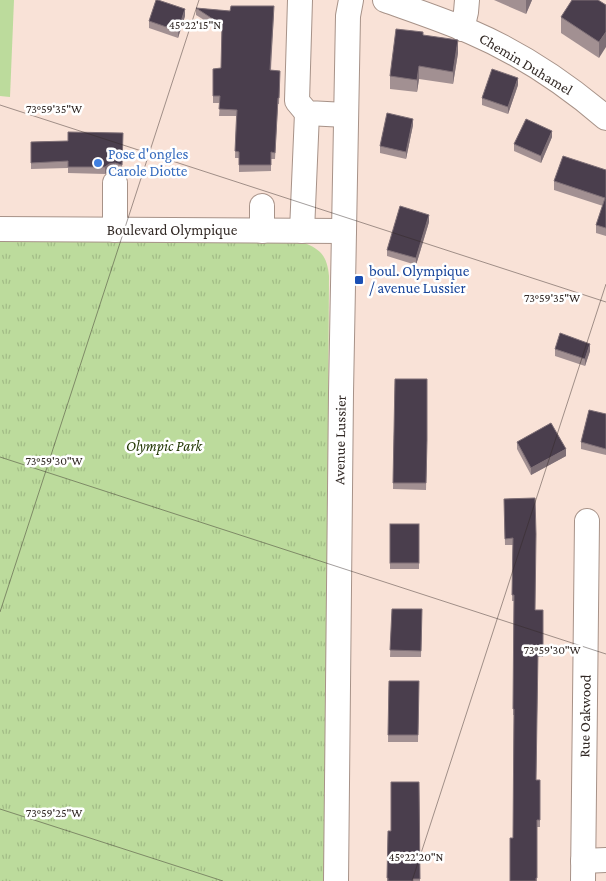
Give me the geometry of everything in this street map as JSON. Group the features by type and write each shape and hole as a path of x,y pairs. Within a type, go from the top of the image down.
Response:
{"street":[{"path":"300,0 297,101 306,113 302,231"},
{"name":"Avenue Lussier","path":"336,881 340,432 348,16 351,0"},
{"name":"Chemin Duhamel","path":"385,0 495,43 539,68 581,97 606,118"},
{"path":"462,29 467,0"},
{"path":"306,113 346,114"},
{"path":"115,183 115,230"},
{"path":"262,206 262,230"},
{"name":"Boulevard Olympique","path":"0,229 344,231"},
{"name":"Rue Oakwood","path":"587,521 591,867"}],"green space":[{"path":"0,0 14,0 10,97 0,96"},
{"name":"Olympic Park","path":"0,240 302,242 314,247 325,258 329,276 325,881 0,881"}],"building":[{"path":"156,0 185,9 178,31 149,21"},
{"path":"572,0 598,0 606,5 606,32 599,42 561,17"},
{"path":"231,6 274,6 270,70 280,71 275,153 271,152 271,165 239,165 239,152 235,151 237,110 219,109 220,96 213,96 213,69 221,68 222,25 196,8 230,11"},
{"path":"396,29 423,32 423,35 458,40 453,72 419,66 417,80 390,76"},
{"path":"492,69 518,78 508,107 482,98"},
{"path":"387,113 413,119 406,152 380,146"},
{"path":"526,119 552,131 541,156 514,144"},
{"path":"68,132 123,133 122,165 115,163 105,167 68,167 68,161 31,163 31,142 68,141"},
{"path":"563,156 606,170 606,228 596,225 605,198 554,181"},
{"path":"400,206 429,215 416,258 387,250"},
{"path":"560,333 590,344 585,359 555,349"},
{"path":"395,379 427,379 426,483 393,483"},
{"path":"589,410 606,414 606,449 581,442"},
{"path":"551,423 566,449 531,468 517,442"},
{"path":"535,498 535,610 543,610 543,651 538,651 536,780 540,780 540,820 537,820 537,878 536,881 510,881 510,838 513,838 514,595 512,595 513,538 505,539 504,499"},
{"path":"390,524 419,524 419,563 390,563"},
{"path":"392,609 422,609 421,651 390,650"},
{"path":"389,681 419,681 418,735 388,735"},
{"path":"391,782 419,782 420,879 413,879 413,881 388,881 387,878 388,831 391,831"}],"place":[{"name":"Pose d'ongles Carole Diotte","path":"98,163"},
{"name":"boul. Olympique / avenue Lussier","path":"359,280"}]}
